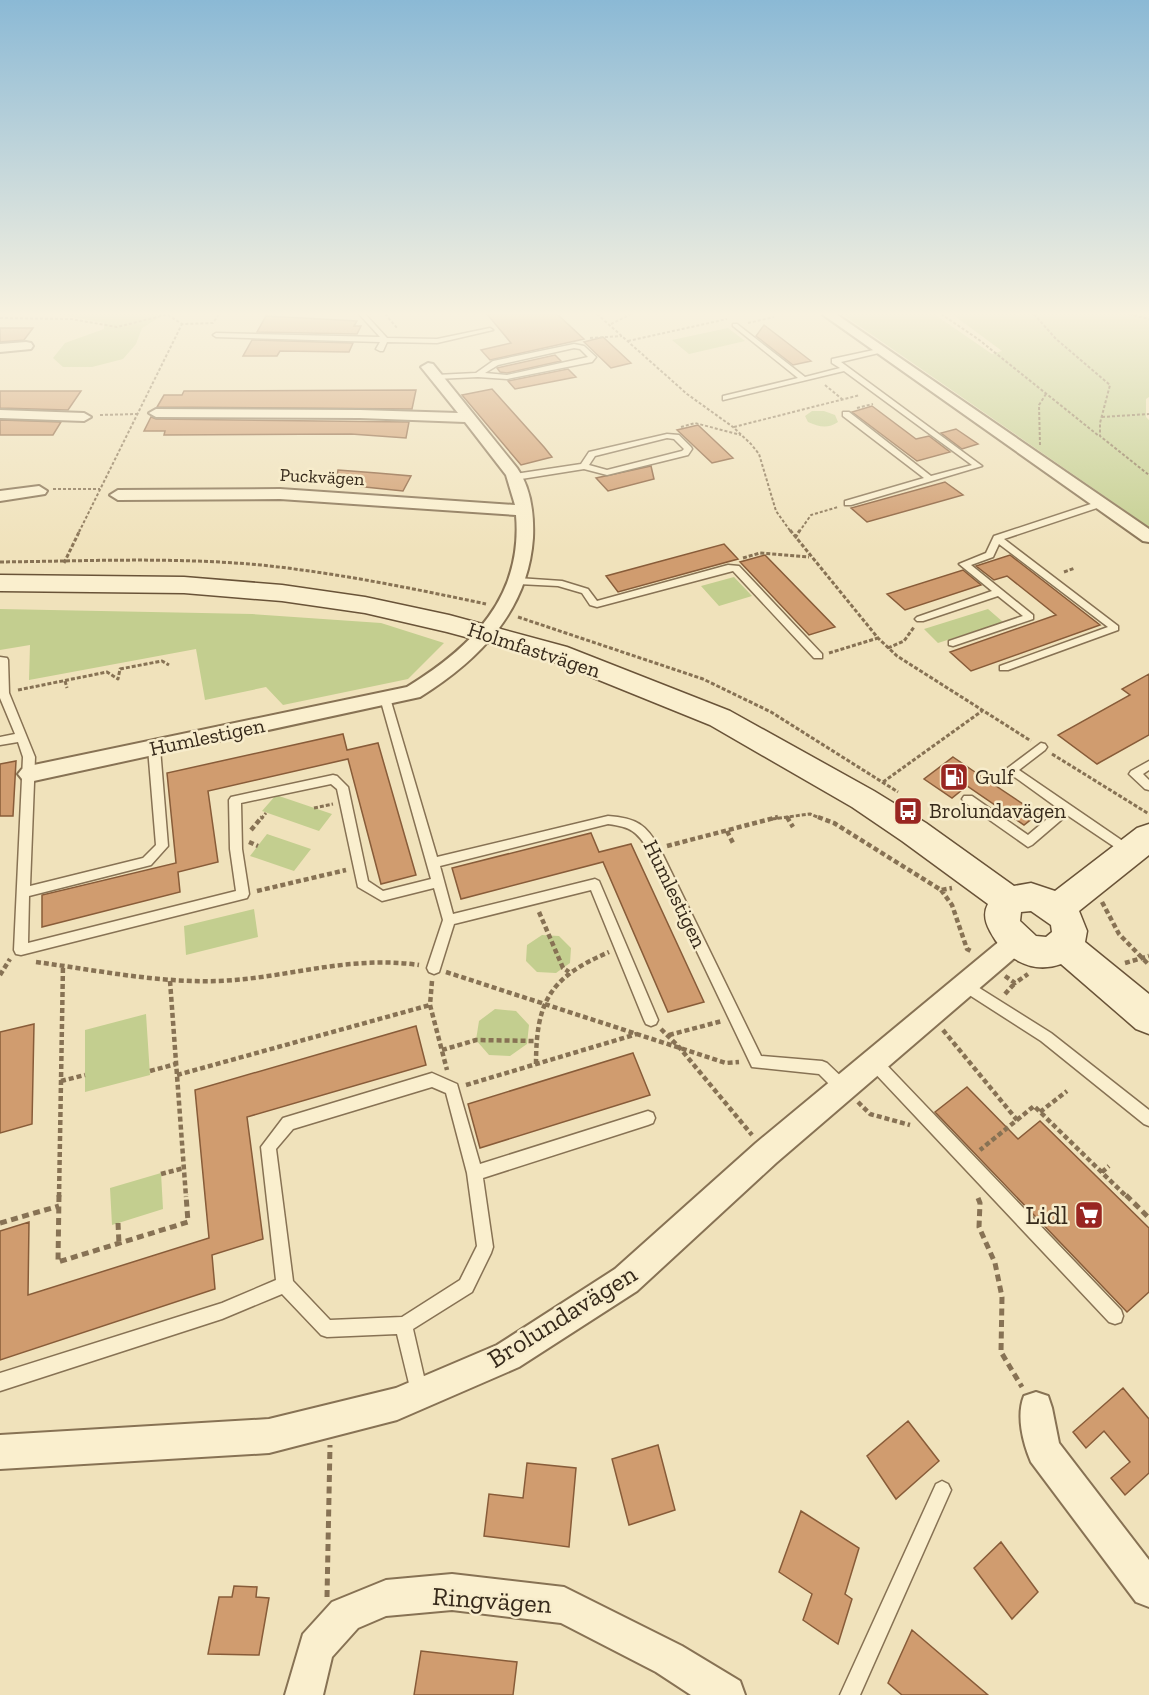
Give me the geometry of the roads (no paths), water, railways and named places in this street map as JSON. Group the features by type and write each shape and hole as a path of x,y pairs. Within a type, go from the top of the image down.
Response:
{"street":[{"path":"449,393 515,477"},
{"path":"942,393 1149,537"},
{"path":"156,413 360,414 469,418"},
{"path":"0,414 60,414 84,417"},
{"name":"Humlestigen","path":"29,774 412,692 441,675 487,633 503,612 518,580 525,544 524,511 515,477"},
{"path":"0,496 39,491"},
{"name":"Puckvägen","path":"118,495 280,494 524,511"},
{"name":"Holmfastvägen","path":"0,584 184,585 282,593 365,605 487,633 557,653 720,718 863,799 1010,901"},
{"path":"1058,909 1139,844"},
{"path":"1031,897 1045,901 1058,909 1066,918 1070,929 1069,939 1059,950 1044,952 1031,950 1016,942 1005,931 1001,920 1002,909 1010,901 1019,898 1031,897"},
{"name":"Brolundavägen","path":"0,1452 269,1437 397,1404 508,1356 626,1280 766,1153 1016,942"},
{"path":"1064,946 1149,1017"},
{"path":"1036,1408 1043,1450 1149,1588"},
{"name":"Ringvägen","path":"304,1695 316,1647 341,1620 386,1598 452,1592 564,1605 669,1659 726,1695"}],"lane":[{"path":"726,398 745,393"},
{"path":"848,503 978,466 878,393"},
{"path":"845,413 930,479"},
{"path":"515,477 584,466 607,472 685,453 688,449 676,437 667,436 592,454 584,466"},
{"path":"953,643 1030,618 964,564 990,555 997,538 1100,504"},
{"path":"997,538 1115,628 1004,668"},
{"path":"518,580 559,583 585,591 592,603 597,604 728,568 736,568 818,656"},
{"path":"920,619 1000,592"},
{"path":"0,660 3,660 2,694 29,758 21,950 243,894 236,849 233,804 235,800 333,779 338,781 342,787 362,884 382,896 438,882"},
{"path":"385,698 448,920 434,968"},
{"path":"0,741 22,737"},
{"path":"1041,747 1011,770 1066,808 1139,844"},
{"path":"24,892 147,862 162,846 154,748"},
{"path":"1149,765 1135,774 1149,786"},
{"path":"968,799 1028,842 1066,808"},
{"name":"Humlestigen","path":"432,863 608,820 633,823 644,831 654,849 757,1062 822,1068 843,1088"},
{"path":"448,920 595,884 651,1020"},
{"path":"965,985 1046,1037 1149,1119"},
{"path":"874,1062 1115,1316"},
{"path":"432,1080 452,1089 475,1173 485,1247 466,1286 404,1325 327,1329 285,1285 268,1147 288,1123 432,1080"},
{"path":"475,1173 648,1118"},
{"path":"0,1382 222,1311 285,1285"},
{"path":"404,1325 419,1394"},
{"path":"850,1695 942,1490"}],"place":[{"name":"Gulf","path":"954,777"},
{"name":"Brolundavägen","path":"908,811"},
{"name":"Lidl","path":"1089,1215"}]}
